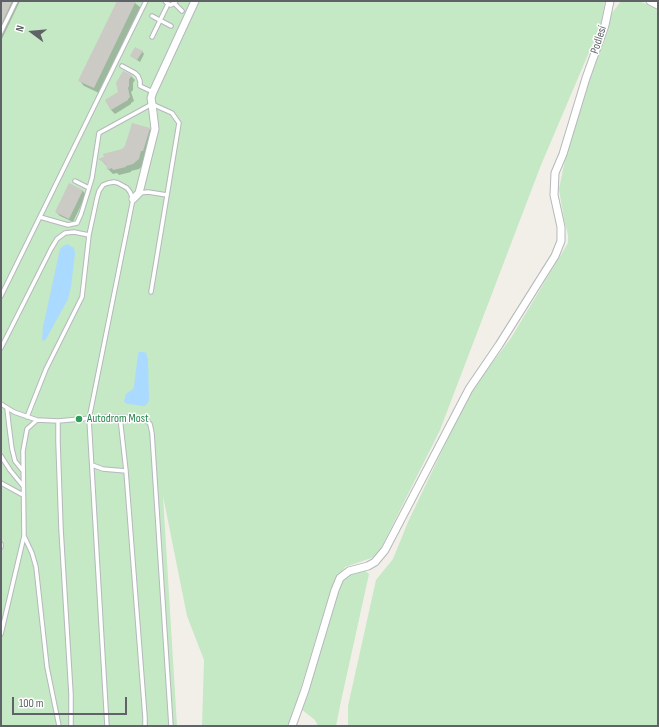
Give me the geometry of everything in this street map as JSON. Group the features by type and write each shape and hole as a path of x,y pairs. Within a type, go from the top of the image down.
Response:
{"street":[{"path":"133,199 139,193 155,129 151,98 195,1"},
{"name":"Podlesí","path":"292,726 305,690 334,590 340,578 349,571 368,566 375,562 385,550 469,389 499,345 555,256 561,241 561,227 554,195 555,173 563,154 586,78 605,25 610,1"},
{"path":"650,1 658,4"}],"lane":[{"path":"1,32 16,1"},
{"path":"1,296 146,1"},
{"path":"165,1 168,4"},
{"path":"168,4 171,5 175,2 182,11"},
{"path":"152,37 168,4"},
{"path":"152,16 171,26"},
{"path":"122,66 138,76 140,86 153,92"},
{"path":"40,217 68,225 77,223 92,178 99,133 152,104 172,113 179,123 151,292"},
{"path":"75,181 89,188"},
{"path":"27,416 46,369 82,297 89,235 97,198 101,188 104,185 114,182 118,183 127,188 133,199 89,418 107,726"},
{"path":"139,193 148,192 167,195"},
{"path":"65,233 68,225"},
{"path":"1,348 57,239 65,233 74,232 89,235"},
{"path":"1,404 14,412 37,420 58,421 120,417 139,418 146,420 150,424 152,433 171,726"},
{"path":"7,408 12,449 16,461 23,472"},
{"path":"120,417 126,471 145,715 144,726"},
{"path":"1,634 24,536 23,451 27,429 37,420"},
{"path":"58,421 61,529 71,694 71,726"},
{"path":"1,456 23,486"},
{"path":"92,465 103,469 126,471"},
{"path":"1,483 23,495"},
{"path":"24,536 32,553 36,567 47,667 58,726"}],"green space":[{"path":"1,1 605,1 601,24 541,165 440,430 377,556 345,567 331,589 289,726 202,726 204,660 187,616 163,496 177,726 1,726"},
{"path":"621,1 639,1 658,9 658,726 348,726 348,706 376,580 393,559 408,522 470,392 511,338 568,243 568,235 559,189 565,160 587,86 612,13"},
{"path":"364,570 369,574 336,726 318,726 315,720 301,709 338,588 349,574"}],"water":[{"path":"67,244 74,248 75,253 71,287 68,299 44,341 42,340 43,327 60,249"},
{"path":"139,352 146,353 148,360 149,401 144,406 128,404 124,401 126,394 133,389 134,386"}],"building":[{"path":"1,1 12,1 1,25"},
{"path":"117,1 136,1 94,88 78,81"},
{"path":"135,47 143,51 137,60 130,56"},
{"path":"123,71 132,75 129,79 128,88 130,97 128,100 111,110 105,100 118,92 116,83"},
{"path":"132,123 150,128 139,159 126,167 107,170 106,164 98,159 104,157 103,154 122,149 125,146"},
{"path":"69,183 83,190 69,219 55,212"}],"place":[{"name":"Autodrom Most","path":"79,419"}]}
